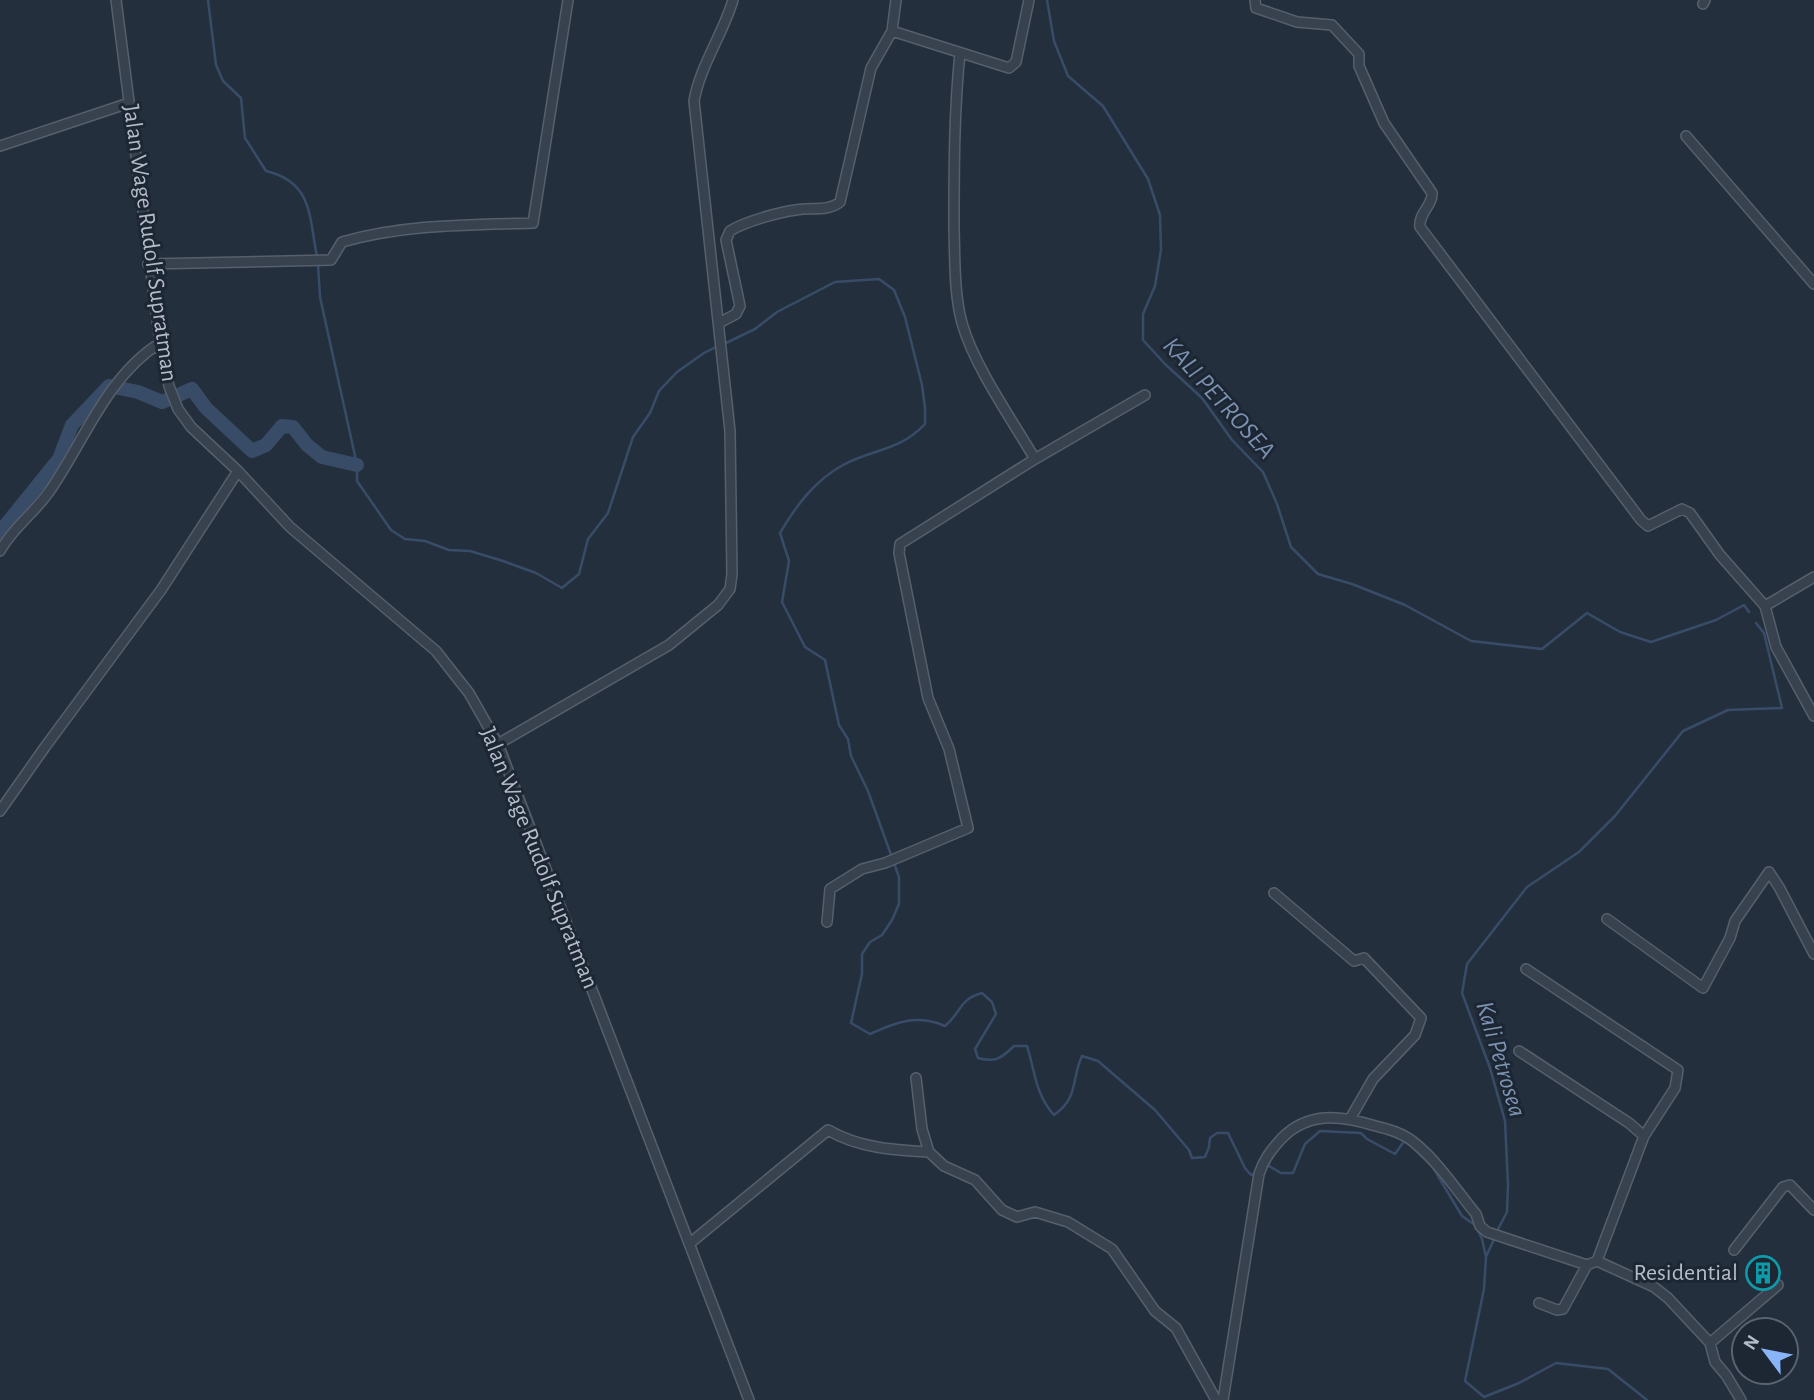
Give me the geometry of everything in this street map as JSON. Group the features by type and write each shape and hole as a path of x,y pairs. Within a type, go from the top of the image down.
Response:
{"street":[{"name":"Jalan Wage Rudolf Supratman","path":"116,0 148,264 160,343 169,386 178,409 191,427 239,471 300,536 436,651 469,693 498,744 749,1400"},
{"path":"148,264 331,260 342,242 369,234 416,226 533,223 568,0"},
{"path":"498,744 669,645 718,605 730,589 730,431 694,101 733,0"},
{"path":"719,328 736,314 740,306 726,240 730,231 793,210 823,208 840,202 871,68 892,31 896,0"},
{"path":"892,31 1009,68 1016,62 1029,0"},
{"path":"1255,0 1256,8 1294,21 1332,25 1359,54 1359,66 1384,122 1432,192 1432,200 1419,222 1436,249 1641,520 1648,526 1678,510 1688,510 1720,555 1765,606 1776,647 1814,716"},
{"path":"960,53 954,174 954,251 959,312 977,360 1035,459"},
{"path":"0,146 129,103"},
{"path":"1686,136 1814,284"},
{"path":"0,551 16,528 52,489 121,380 146,352 160,343"},
{"path":"827,922 830,890 862,869 885,863 968,828 952,761 928,698 899,553 900,544 1035,459 1145,395"},
{"path":"0,811 161,590 239,471"},
{"path":"1765,606 1814,577"},
{"path":"1607,919 1703,988 1730,938 1735,921 1769,872 1814,954"},
{"path":"1273,893 1354,961 1364,958 1421,1018 1415,1035 1373,1079 1350,1119"},
{"path":"1526,969 1678,1070 1675,1088 1644,1136 1592,1263 1563,1309 1557,1310 1539,1303"},
{"path":"1519,1051 1629,1123 1644,1136"},
{"path":"916,1078 922,1129 929,1152 944,1166 975,1180 1002,1210 1017,1217 1035,1212 1068,1222 1112,1249 1155,1311 1176,1328 1216,1400"},
{"path":"1223,1400 1259,1174 1275,1145 1292,1129 1322,1117 1350,1119 1403,1135 1417,1144 1476,1214 1482,1228 1491,1234 1592,1263 1654,1287 1679,1308 1710,1343 1715,1362 1741,1400"},
{"path":"689,1244 828,1130 859,1144 887,1150 929,1152"},
{"path":"1734,1250 1783,1187 1790,1185 1795,1188 1814,1210"},
{"path":"1710,1343 1778,1285"}],"waterway":[{"path":"208,0 216,65 223,81 241,98 245,138 266,171 293,183 301,192 310,215 317,257"},
{"name":"KALI PETROSEA","path":"1047,0 1054,41 1068,76 1103,106 1148,179 1160,215 1161,250 1155,286 1143,314 1143,340 1202,398 1232,440 1263,472 1291,547 1318,574 1405,605 1471,641 1542,649 1587,613 1620,632 1651,642 1716,620 1744,605 1749,612"},
{"path":"318,264 320,297 357,465 357,481 391,530 405,539 425,541 449,550 470,551 503,561 536,573 562,588 579,574 588,539 608,513 633,437 650,413 659,391 677,372 718,346"},
{"path":"724,344 835,282 879,279 894,290 905,317 922,385 925,424 906,440 833,471 807,495 780,533 789,561 782,602 805,647 825,660 839,725 848,739 851,756 868,791 899,877 899,904 892,920 882,935 870,942 862,954 862,974 851,1023 870,1034 889,1026 916,1020 945,1026 964,1003 982,993 992,1002 996,1014 975,1049 978,1058 994,1060 1014,1046 1027,1046 1039,1091 1054,1115 1062,1109 1071,1095 1082,1056 1098,1061 1155,1110 1189,1150 1192,1158 1205,1157 1210,1138 1217,1133 1228,1133 1245,1168 1251,1175 1256,1173"},
{"path":"0,532 59,459 72,425 109,386 138,392 162,402 192,389 206,408 252,451 266,445 282,426 293,427 307,445 322,457 357,465"},
{"name":"Kali Petrosea","path":"1497,1231 1507,1212 1505,1121 1490,1068 1462,993 1467,964 1527,887 1579,852 1615,816 1683,731 1728,710 1782,708 1764,633 1756,623"},
{"path":"1265,1168 1269,1166 1281,1173 1293,1173 1305,1144 1320,1131 1361,1133 1395,1154 1405,1140 1432,1166 1462,1216 1475,1225 1486,1257"},
{"name":"Kali Petrosea","path":"1495,1237 1486,1257 1484,1289 1465,1381 1484,1397 1519,1383 1556,1363 1608,1369 1647,1400"}],"place":[{"name":"Residential","path":"1763,1273"}]}
